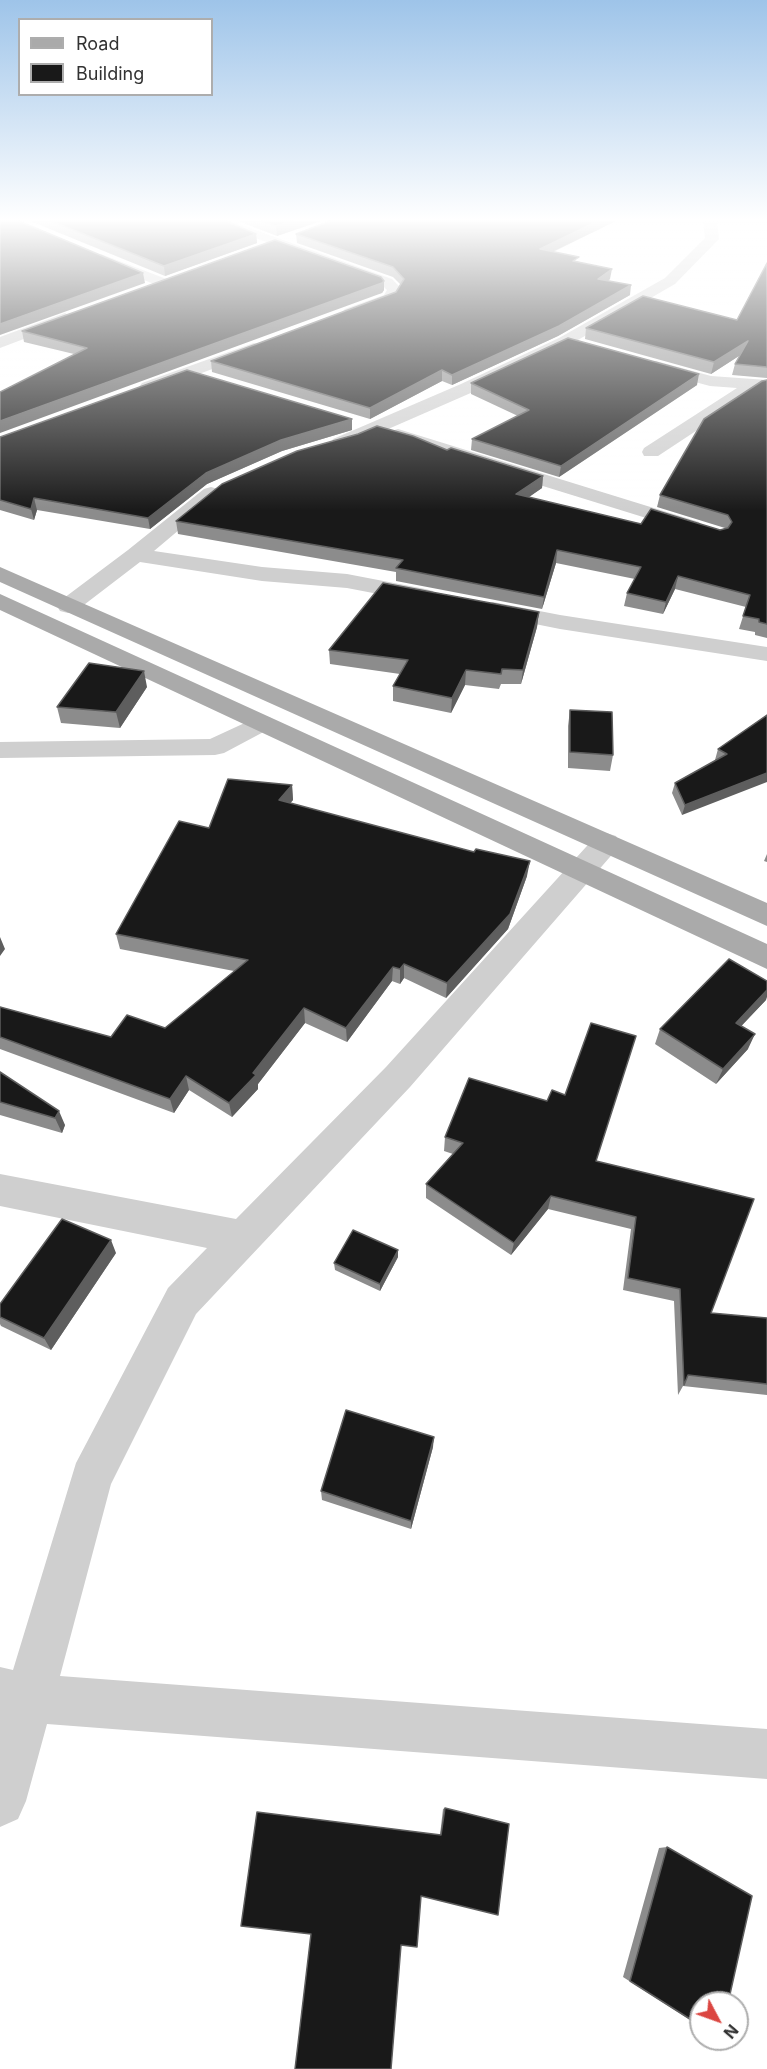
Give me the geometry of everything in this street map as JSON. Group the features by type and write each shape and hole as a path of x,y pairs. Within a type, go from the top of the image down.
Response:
{"main road":[{"path":"0,574 594,857 767,957"},
{"path":"0,601 262,723 594,857 767,915"}],"street":[{"path":"0,343 66,318"},
{"path":"321,448 351,440 565,341 606,318"},
{"path":"11,320 32,330"},
{"path":"565,341 587,347"},
{"path":"132,393 266,343"},
{"path":"643,362 710,381 761,384"},
{"path":"188,372 221,382"},
{"path":"651,452 761,384"},
{"path":"343,418 705,530"},
{"path":"68,606 136,555 215,490 225,486"},
{"path":"136,555 262,574 347,581 448,600"},
{"path":"470,605 560,622 767,654"},
{"path":"0,750 215,747 262,723"},
{"path":"0,1801 14,1695 91,1478 182,1300 398,1077 594,857"},
{"path":"0,1190 243,1238"},
{"path":"14,1695 767,1754"}],"building":[{"path":"0,318 18,318 0,324"},
{"path":"59,318 286,318 0,421 0,392 87,348 22,331"},
{"path":"327,318 574,318 452,375 442,370 370,408 211,361"},
{"path":"605,318 727,318 737,320 738,318 767,318 767,367 735,364 748,341 714,362 586,328"},
{"path":"568,338 699,374 561,466 472,439 529,410 471,383"},
{"path":"187,370 352,419 281,440 206,473 148,518 34,498 31,509 0,500 0,437"},
{"path":"767,380 767,624 759,622 759,619 743,616 750,595 678,576 666,602 627,593 641,567 557,550 544,597 396,568 403,560 176,521 222,484 297,451 358,434 377,426 413,436 447,450 451,448 543,476 516,494 641,524 651,509 720,530 728,528 732,522 728,515 660,495 704,419"},
{"path":"383,583 539,612 523,670 502,669 501,674 466,670 452,698 393,686 408,660 329,650"},
{"path":"89,663 144,671 116,712 57,707"},
{"path":"570,710 612,712 613,755 570,752"},
{"path":"767,715 767,773 685,805 675,783 727,754 718,749"},
{"path":"228,779 292,785 279,800 474,852 476,849 530,861 510,914 447,983 404,964 400,969 393,967 346,1028 304,1008 253,1073 256,1075 229,1103 186,1076 170,1099 0,1037 0,1007 111,1037 127,1015 165,1028 248,960 116,934 179,821 209,828"},
{"path":"729,959 767,981 767,990 736,1023 755,1034 723,1069 660,1029"},
{"path":"591,1023 636,1036 596,1161 754,1199 711,1313 767,1318 767,1384 688,1375 684,1385 680,1289 628,1278 636,1217 551,1196 514,1243 426,1184 463,1143 445,1137 469,1078 547,1101 552,1090 565,1095"},
{"path":"0,1072 59,1111 55,1118 0,1102"},
{"path":"62,1219 111,1240 44,1338 0,1317 0,1304"},
{"path":"353,1230 398,1250 380,1284 334,1263"},
{"path":"346,1410 434,1437 411,1521 321,1491"},
{"path":"445,1808 509,1824 498,1915 421,1896 417,1947 401,1945 391,2069 295,2069 311,1934 241,1926 257,1812 441,1835"},
{"path":"667,1847 752,1896 731,1991 689,1991 689,2018 630,1981"}]}
